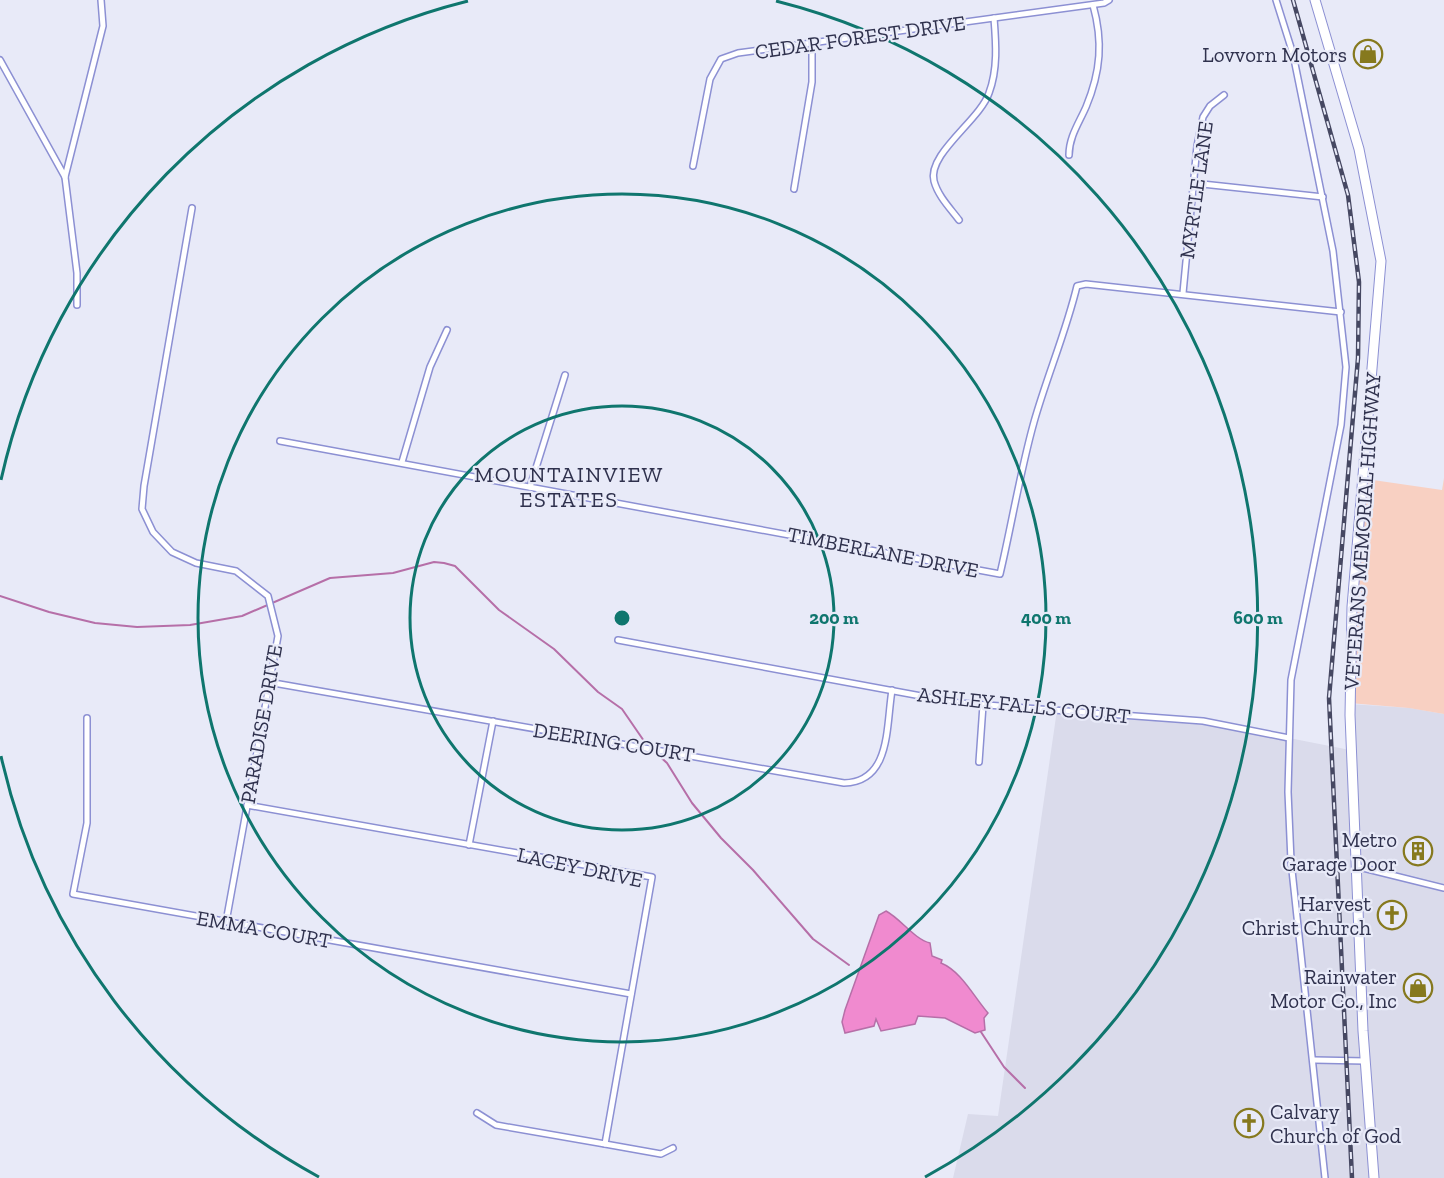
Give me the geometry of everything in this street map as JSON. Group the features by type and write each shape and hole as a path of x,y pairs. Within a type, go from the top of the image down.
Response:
{"main road":[{"name":"VETERANS MEMORIAL HIGHWAY","path":"1315,0 1359,148 1381,261 1352,607 1350,715 1365,1061 1374,1178"}],"street":[{"path":"77,305 77,273 65,177 103,26 101,0"},
{"name":"CEDAR FOREST DRIVE","path":"693,166 710,79 721,59 738,53 1094,5 1109,0"},
{"path":"1276,0 1293,54 1323,197 1341,312 1346,367 1341,425 1291,680 1289,738 1288,792 1291,861 1325,1178"},
{"path":"1069,155 1069,143 1087,104 1098,68 1101,34 1094,5"},
{"path":"959,220 939,194 933,178 935,162 978,113 989,93 996,56 994,18"},
{"path":"794,189 812,82 812,43"},
{"path":"0,60 65,177"},
{"name":"MYRTLE LANE","path":"1183,293 1193,183 1203,117 1210,106 1224,95"},
{"path":"1193,183 1323,197"},
{"name":"PARADISE DRIVE","path":"192,208 142,508 153,532 172,552 196,563 236,571 268,596 278,636 226,922"},
{"name":"TIMBERLANE DRIVE","path":"280,441 1000,574 1025,454 1048,377 1066,331 1077,286 1183,293 1341,312"},
{"path":"402,462 435,351 447,330"},
{"path":"530,487 565,375"},
{"name":"ASHLEY FALLS COURT","path":"618,640 959,703 1203,721 1289,738"},
{"name":"DEERING COURT","path":"268,682 844,783 858,783 873,774 881,762 892,690"},
{"path":"979,762 983,705"},
{"name":"EMMA COURT","path":"87,718 87,823 73,894 631,994"},
{"path":"469,845 493,722"},
{"name":"LACEY DRIVE","path":"247,805 652,877 605,1144"},
{"path":"1355,866 1444,888"},
{"path":"1314,1060 1365,1061"},
{"path":"477,1113 496,1125 661,1154 673,1148"}],"shaded area":[{"path":"1444,478 1444,714 1409,708 1349,703 1366,479 1442,490"},
{"path":"1350,704 1410,708 1444,714 1444,1178 953,1178 968,1114 998,1116 1057,710 1203,721 1350,750"},
{"path":"886,911 918,937 930,943 932,956 942,960 941,963 955,972 967,985 988,1013 984,1018 985,1030 975,1033 945,1018 918,1016 915,1024 881,1031 876,1019 874,1026 845,1033 842,1022 845,1010 879,915"}],"waterway":[{"path":"0,596 49,612 95,623 137,627 190,625 242,616 330,578 393,573 434,562 444,563 455,566 499,610 554,649 598,692 622,709 644,741"},
{"path":"657,754 667,763 692,803 721,838 753,870 813,939 849,965"},
{"path":"981,1032 1004,1067 1025,1088"}],"railway":[{"path":"1293,0 1348,195 1359,282 1358,358 1329,698 1352,1178"}],"place":[{"name":"Lovvorn Motors","path":"1368,54"},
{"name":"Metro Garage Door","path":"1418,851"},
{"name":"Harvest Christ Church","path":"1392,915"},
{"name":"Rainwater Motor Co., Inc","path":"1418,988"},
{"name":"Calvary Church of God","path":"1249,1123"}],"district":[{"name":"MOUNTAINVIEW ESTATES","path":"569,486"}]}
